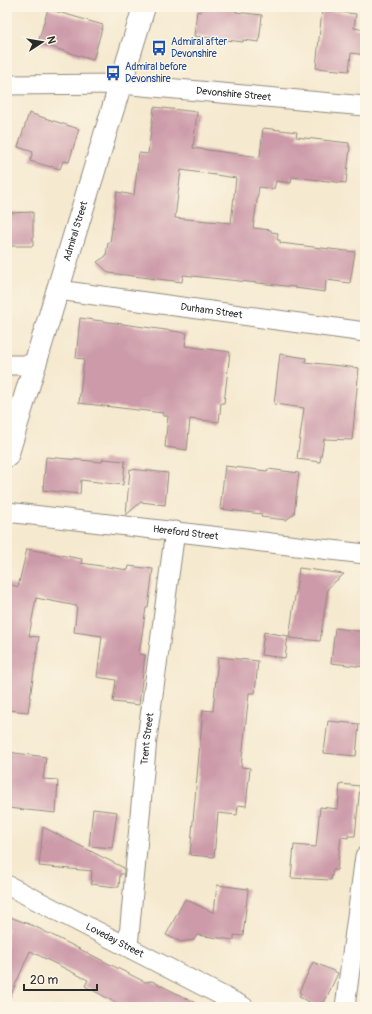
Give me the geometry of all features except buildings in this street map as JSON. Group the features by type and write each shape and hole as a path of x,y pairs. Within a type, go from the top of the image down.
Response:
{"main road":[{"name":"Admiral Street","path":"7,456 144,7"}],"street":[{"name":"Devonshire Street","path":"7,85 120,84 365,106"},
{"name":"Durham Street","path":"58,290 365,332"},
{"path":"7,365 35,365"},
{"name":"Hereford Street","path":"7,512 365,554"},
{"name":"Trent Street","path":"128,947 148,739 174,531"},
{"path":"344,1007 365,856"},
{"name":"Loveday Street","path":"7,885 244,1007"}],"place":[{"name":"Admiral after Devonshire","path":"159,48"},
{"name":"Admiral before Devonshire","path":"113,73"}]}
